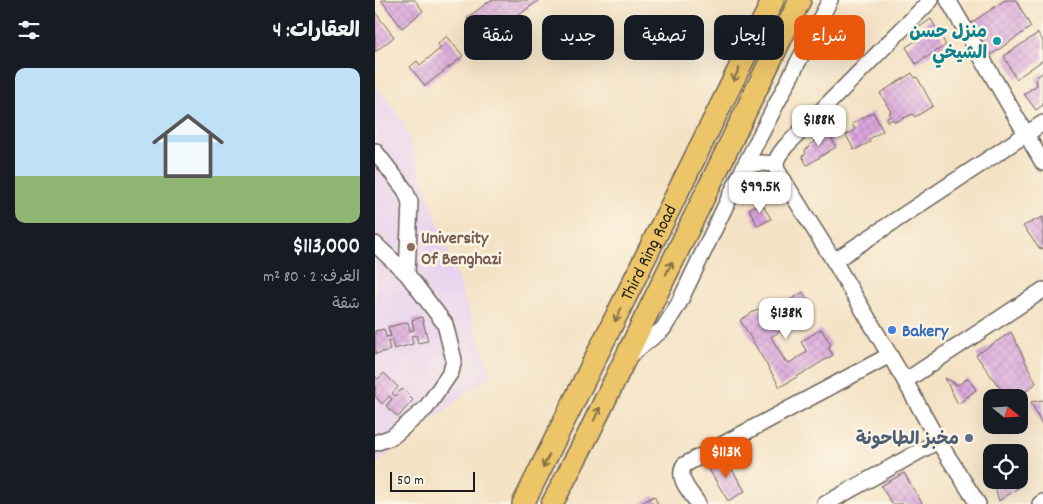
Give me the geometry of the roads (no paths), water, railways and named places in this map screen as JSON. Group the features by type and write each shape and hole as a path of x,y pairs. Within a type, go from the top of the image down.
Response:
{"highway":[{"name":"Third Ring Road","path":"523,504 773,0"},
{"name":"Third Ring Road","path":"552,504 588,435 800,0"}],"street":[{"path":"623,360 663,329 678,305 745,166 830,0"},
{"path":"931,0 785,148 775,164 905,380 938,441 978,504"},
{"path":"948,0 1043,163"},
{"path":"834,261 1043,123"},
{"path":"375,151 405,190 410,202 407,274"},
{"path":"745,166 761,163 775,164"},
{"path":"375,244 407,274 445,324 454,360 451,372 425,408 392,437 375,443"},
{"path":"905,380 1043,290"},
{"path":"698,504 681,478 684,465 890,355"},
{"path":"825,504 938,441"}],"place":[{"name":"منزل حسن الشيخي","path":"997,41"},
{"name":"University Of Benghazi","path":"411,247"},
{"name":"Bakery","path":"892,330"},
{"name":"مخبز الطاحونة","path":"969,438"}]}
